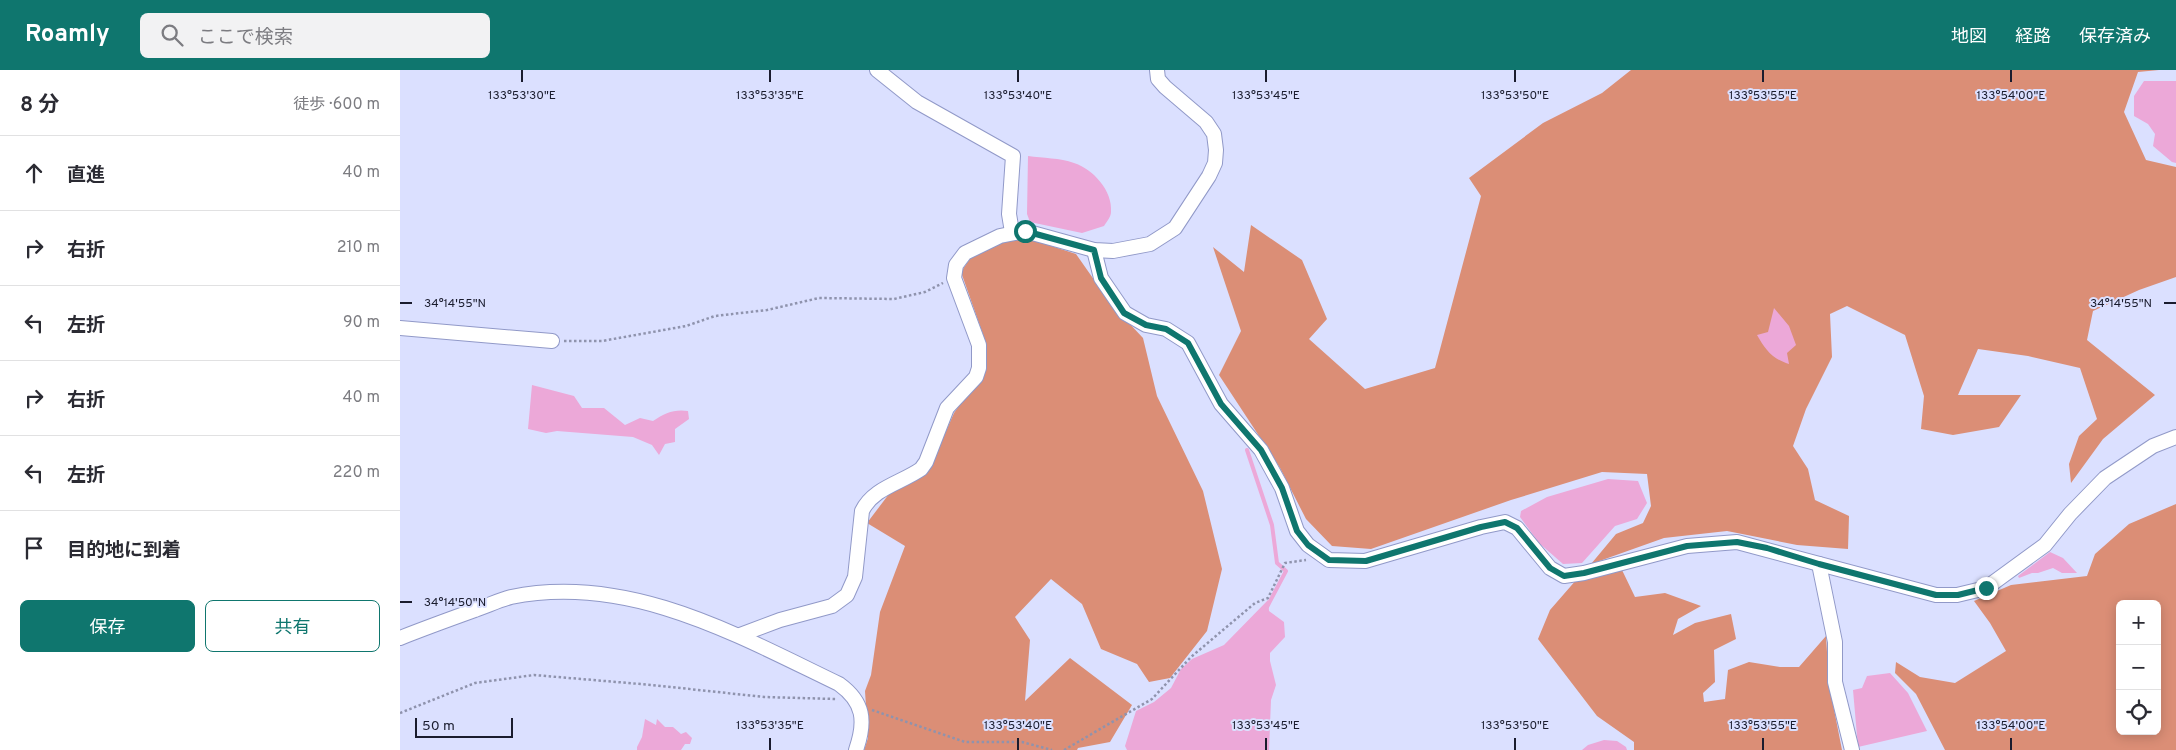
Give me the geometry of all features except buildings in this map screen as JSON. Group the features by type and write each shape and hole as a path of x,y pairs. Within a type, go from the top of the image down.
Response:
{"street":[{"path":"877,70 917,102 1013,156 1009,214 1012,232"},
{"path":"740,636 780,620 832,606 847,596 856,577 862,511 867,502 874,495 921,469 926,462 947,408 976,377 979,368 979,345 954,278 956,265 964,252 1012,232 1025,231 1094,250 1113,252 1132,249 1163,238 1175,228 1209,176 1215,163 1216,150 1214,134 1206,122 1164,88 1158,79 1157,70"},
{"path":"1094,250 1101,278 1124,313 1146,325 1166,329 1188,343 1221,404 1261,450 1282,488 1297,531 1308,545 1329,560 1366,561 1481,527 1505,522 1517,528 1550,568 1564,576 1584,573 1687,546 1737,542 1767,548 1936,595 1958,595 1986,588 2046,545 2070,514 2105,478 2153,446 2176,437"},
{"path":"400,328 552,342"},
{"path":"1819,564 1834,642 1835,682 1852,750"},
{"path":"400,638 508,598 528,594 570,592 625,597 649,603 740,636 839,684 849,691 859,705 861,713 860,735 856,750"}],"path":[{"path":"552,342 602,342 686,326 715,316 767,310 819,298 894,299 925,292 954,278"},
{"path":"1064,750 1152,699 1191,657 1255,603 1268,598 1285,563 1329,560"},
{"path":"400,713 475,683 534,675 764,697 835,699"},
{"path":"870,709 964,742 1022,742 1052,750"}],"shaded area":[{"path":"1631,70 2159,70 2138,72 2124,112 2146,160 2176,167 2176,277 2139,290 2093,311 2087,340 2155,395 2103,439 2071,483 2069,464 2079,436 2097,419 2080,368 2028,356 1978,349 1958,395 2021,395 1999,427 1953,435 1921,429 1924,396 1905,335 1847,306 1830,314 1832,357 1806,409 1793,446 1808,469 1815,500 1849,516 1848,549 1797,545 1727,531 1664,538 1591,564 1616,534 1643,523 1651,506 1647,474 1602,472 1511,500 1371,549 1332,546 1306,519 1280,468 1219,375 1241,331 1213,247 1244,272 1251,225 1302,260 1327,319 1309,339 1365,389 1435,368 1481,196 1469,178 1543,123 1602,93"},
{"path":"2144,81 2176,81 2176,163 2172,162 2153,146 2155,134 2148,124 2134,116 2134,96"},
{"path":"1028,156 1069,161 1088,170 1095,176 1109,196 1111,204 1110,216 1104,226 1082,233 1030,222 1027,214"},
{"path":"1030,239 1076,254 1111,304 1143,338 1157,396 1203,491 1222,569 1207,631 1170,678 1149,682 1137,664 1101,649 1082,604 1051,579 1015,617 1030,640 1025,701 1070,658 1132,705 1110,742 1078,748 1077,750 864,750 868,738 865,691 871,675 880,612 905,546 867,523 889,494 931,465 954,413 987,365 986,343 961,272 973,254 1008,240"},
{"path":"1774,308 1789,326 1796,345 1787,353 1789,364 1770,353 1757,335 1768,332"},
{"path":"532,385 574,396 582,408 604,408 625,425 640,418 653,421 674,411 688,411 689,419 675,429 675,442 665,444 659,455 652,445 633,437 557,431 546,433 528,429"},
{"path":"1608,479 1638,481 1647,503 1637,519 1615,526 1582,563 1563,564 1539,543 1520,517 1521,511 1547,497"},
{"path":"2176,504 2176,750 1945,750 1916,694 1895,673 1896,662 1920,677 1955,683 2006,651 1990,623 1974,601 2011,585 2087,576 2095,554 2129,524"},
{"path":"2050,552 2063,558 2077,573 2062,573 2053,568 2019,578 2018,576"},
{"path":"1622,570 1635,597 1665,593 1701,606 1678,619 1673,635 1695,623 1731,614 1736,639 1714,650 1715,682 1703,693 1704,702 1725,699 1728,670 1749,662 1780,667 1799,667 1826,636 1829,684 1842,750 1634,750 1634,742 1597,716 1538,639 1550,610 1577,579"},
{"path":"1268,600 1269,611 1284,622 1285,637 1270,653 1276,685 1271,700 1269,750 1127,750 1125,746 1136,711 1154,702 1171,688 1181,669 1192,659 1224,645"},
{"path":"1890,673 1908,693 1927,731 1858,747 1853,690 1862,688 1867,676"},
{"path":"645,719 656,725 657,719 665,727 673,727 681,734 686,732 692,738 690,744 685,744 681,750 637,750 642,737"},
{"path":"1604,740 1617,741 1626,747 1627,750 1582,750 1588,745"}],"waterway":[{"path":"1247,450 1272,525 1277,563 1286,571 1267,607"}],"route":[{"path":"1025,231 1094,250 1101,278 1124,313 1146,325 1166,329 1188,343 1221,404 1261,450 1282,488 1297,531 1308,545 1329,560 1366,561 1481,527 1505,522 1517,528 1550,568 1564,576 1584,573 1687,546 1737,542 1767,548 1936,595 1958,595 1986,588"}]}
